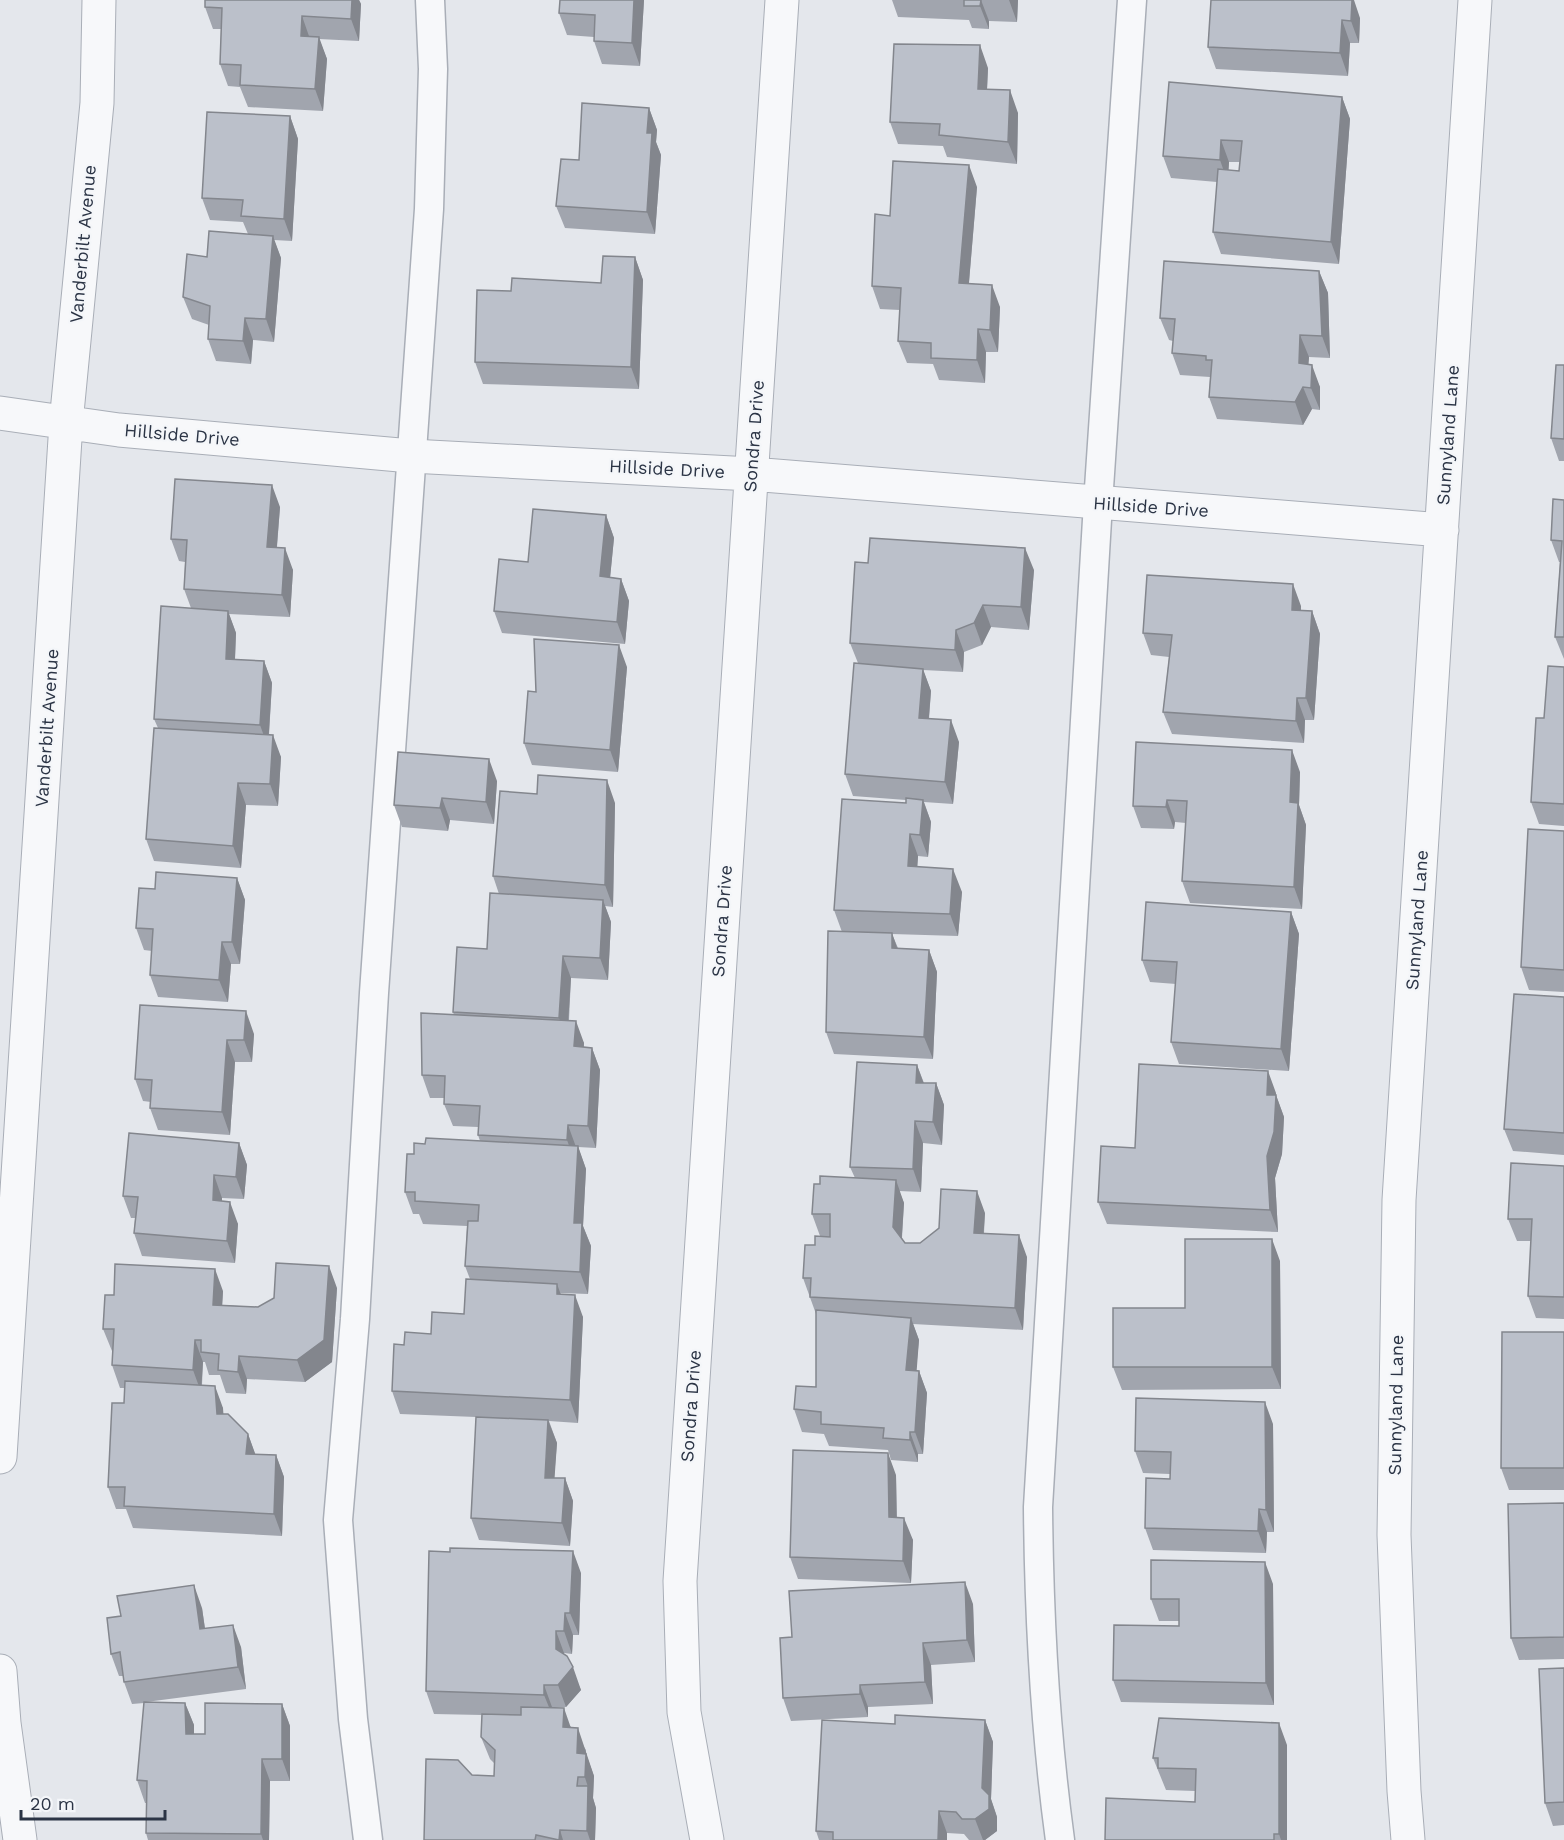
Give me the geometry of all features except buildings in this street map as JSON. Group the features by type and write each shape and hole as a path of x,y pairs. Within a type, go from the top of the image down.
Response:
{"street":[{"name":"Vanderbilt Avenue","path":"0,1457 66,423 97,103 99,0"},
{"name":"Sondra Drive","path":"707,1840 684,1712 680,1581 782,0"},
{"name":"Sunnyland Lane","path":"1408,1840 1394,1535 1399,1200 1475,0"},
{"name":"Hillside Drive","path":"0,413 119,430 411,456 751,474 1442,530"},
{"path":"0,1671 4,1723 20,1840"}],"lane":[{"path":"368,1840 353,1719 338,1520 355,1319 374,993 429,209 433,69 430,0"},
{"path":"1060,1840 1050,1769 1039,1592 1038,1507 1098,503 1132,0"}]}
